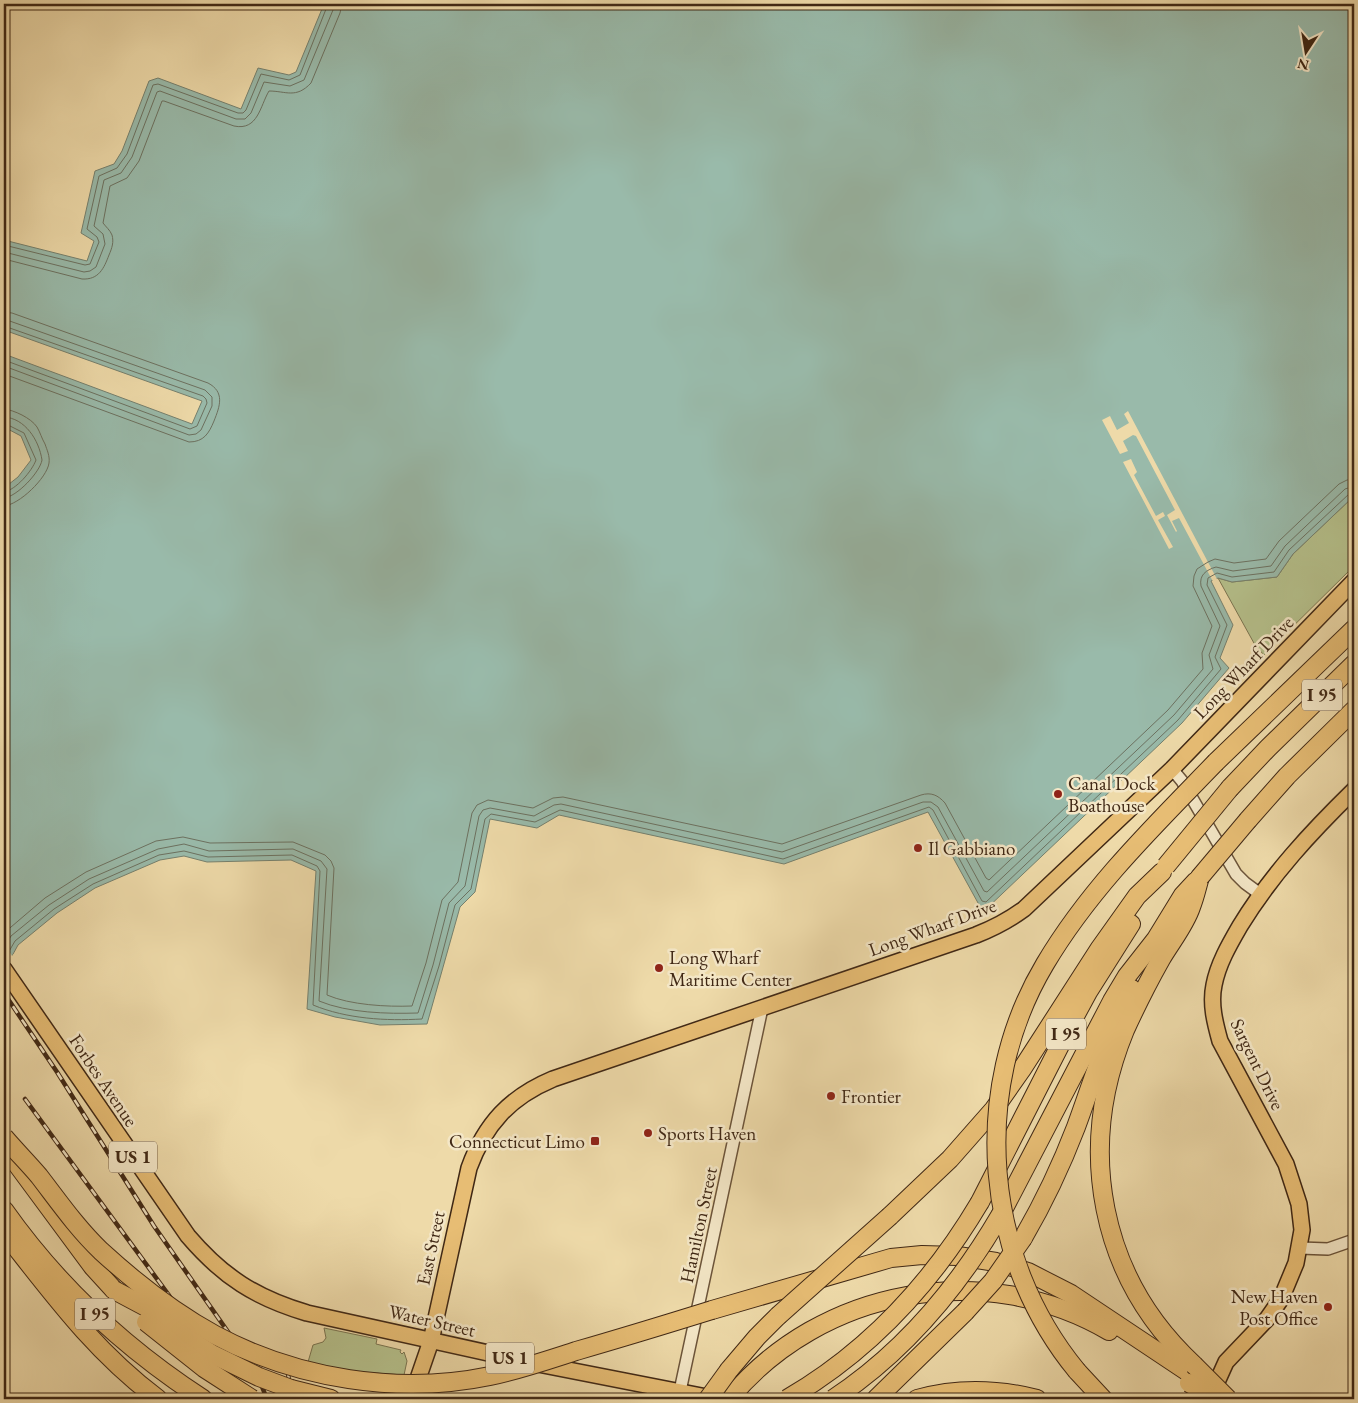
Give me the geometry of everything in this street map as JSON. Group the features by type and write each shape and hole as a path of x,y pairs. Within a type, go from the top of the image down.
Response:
{"highway":[{"path":"1103,1399 1077,1371 1050,1334 1034,1306 1017,1266 1006,1232 1000,1198 996,1148 997,1112 1007,1056 1019,1018 1029,992 1044,964 1068,928 1109,876 1216,762 1354,630"},
{"name":"I 95","path":"787,1399 840,1364 893,1317 931,1275 956,1242 980,1202 1083,1000 1147,901 1164,869 1230,788 1354,664"},
{"name":"I 95","path":"833,1399 886,1357 929,1315 968,1268 1001,1214 1098,1025 1127,976 1187,902 1200,877 1248,820 1287,776 1354,710"},
{"path":"708,1399 729,1370 757,1337 950,1160 994,1109 1100,948 1137,896 1164,869"},
{"path":"1187,902 1121,1042 1106,1097 1100,1152 1101,1184 1106,1216 1114,1247 1123,1268 1150,1316 1170,1340 1191,1374 1217,1399"},
{"path":"876,1399 965,1312 993,1281 1023,1238 1053,1182 1114,1024 1138,980 1156,939"},
{"path":"4,1137 86,1235 161,1301 196,1324 236,1345 277,1362 319,1373 360,1380 399,1383 473,1379 524,1367 891,1258 922,1254 968,1257 996,1262 1058,1286 1226,1399"},
{"name":"I 95","path":"4,1145 88,1259 114,1290 156,1332 228,1385 252,1399"},
{"name":"I 95","path":"4,1210 50,1268 92,1311 137,1352 203,1399"},
{"path":"4,1232 53,1296 96,1344 124,1371 158,1399"},
{"path":"4,1237 26,1272 66,1324 100,1362 140,1399"},
{"path":"114,1290 146,1307 182,1336 227,1362 277,1384 330,1399"},
{"path":"729,1399 744,1382 790,1343 839,1315 890,1298 926,1294 965,1292 1019,1297 1072,1313 1191,1374"},
{"path":"917,1399 966,1392 1009,1394 1037,1399"}],"main road":[{"name":"Long Wharf Drive","path":"502,1112 525,1093 553,1079 976,935 1006,922 1024,909 1172,769 1354,581"},
{"name":"Sargent Drive","path":"1212,1399 1226,1362 1267,1319 1281,1299 1300,1248 1301,1219 1295,1187 1286,1164 1220,1041 1214,1015 1213,986 1228,947 1260,894 1302,844 1354,790"},
{"name":"Forbes Avenue","path":"4,969 184,1231 198,1248 232,1278"},
{"name":"East Street","path":"411,1399 431,1341 469,1168 483,1137 502,1112"},
{"name":"Water Street","path":"232,1278 266,1299 293,1308 431,1341 717,1399"}],"street":[{"path":"1172,769 1182,781 1236,874 1260,894"},
{"name":"Hamilton Street","path":"680,1391 762,1008"},
{"path":"1300,1248 1328,1249 1354,1240"}],"green space":[{"path":"1354,496 1354,566 1264,655 1255,645 1218,578 1232,582 1277,577 1293,554"},
{"path":"324,1328 377,1339 376,1344 401,1350 400,1352 402,1354 404,1352 407,1361 404,1375 348,1371 308,1362 313,1345 323,1342 326,1338"}],"water":[{"path":"324,4 1354,4 1354,496 1293,554 1277,577 1232,582 1218,578 1211,581 1233,625 1220,658 1229,668 1182,723 983,912 928,812 784,864 559,815 537,828 490,819 475,892 460,907 427,1024 380,1025 335,1017 307,1009 316,871 291,860 207,862 184,856 160,860 95,888 57,913 18,945 4,971 4,488 18,477 31,460 21,436 4,427 4,354 192,424 202,401 4,330 4,240 87,261 94,241 81,233 95,171 114,164 122,151 149,81 158,78 241,109 258,68 289,75 296,72"}],"pier":[{"path":"1128,411 1218,581 1214,583 1225,604 1179,518 1172,521 1176,532 1167,515 1175,510 1136,436 1133,435 1123,441 1128,451 1120,454 1102,420 1110,416 1117,430 1129,423 1124,414"},
{"path":"1131,459 1137,472 1134,475 1156,516 1163,512 1165,516 1158,520 1173,547 1169,549 1123,462"},
{"path":"4,943 12,956 16,951 17,953 5,973 7,1004 5,1009 6,1004 4,1001"}],"railway":[{"path":"4,993 57,1072 154,1226 256,1372 267,1399"},
{"path":"25,1099 168,1294 239,1399"},
{"path":"288,1370 290,1399"}],"place":[{"name":"Canal Dock Boathouse","path":"1058,794"},
{"name":"Il Gabbiano","path":"918,848"},
{"name":"Long Wharf Maritime Center","path":"659,968"},
{"name":"Frontier","path":"831,1096"},
{"name":"Sports Haven","path":"648,1133"},
{"name":"Connecticut Limo","path":"595,1141"},
{"name":"New Haven Post Office","path":"1328,1307"}]}
